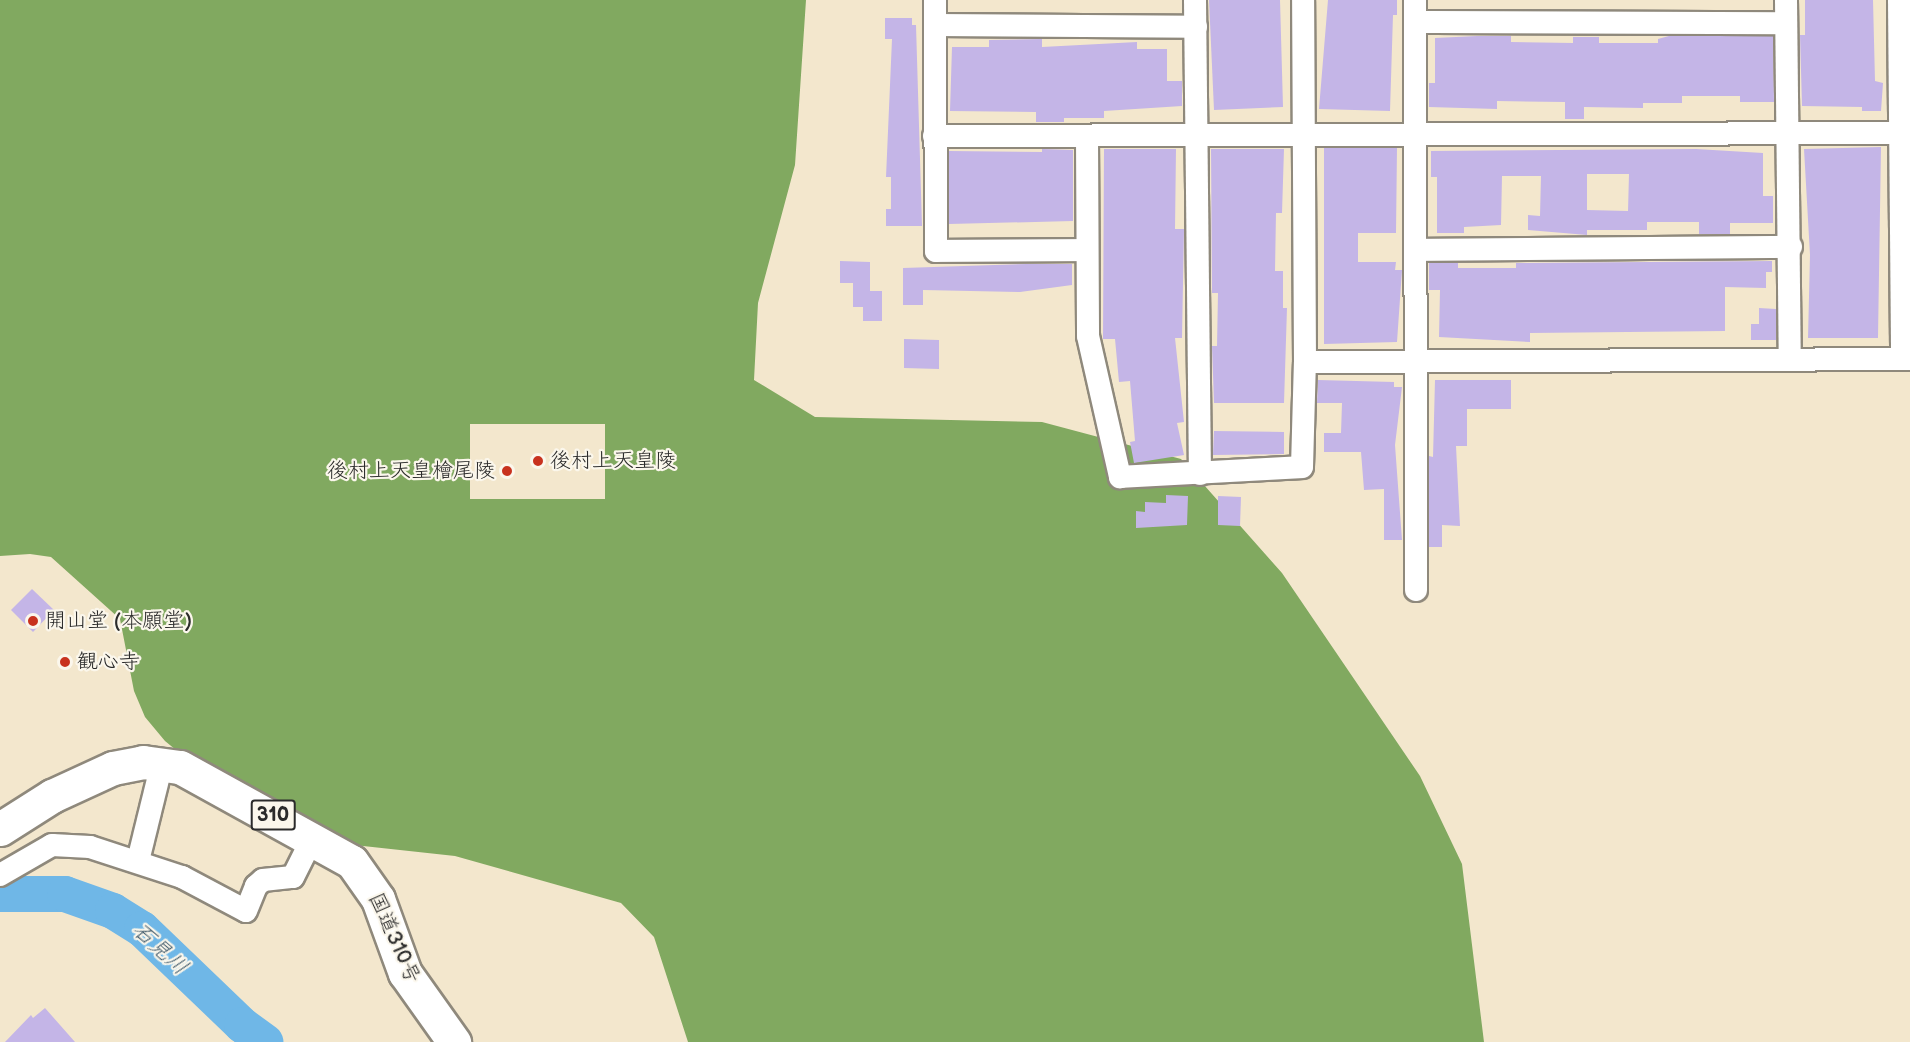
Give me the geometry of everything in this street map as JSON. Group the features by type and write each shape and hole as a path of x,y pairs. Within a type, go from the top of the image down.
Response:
{"highway":[{"name":"国道310号","path":"0,829 52,796 113,768 162,763 180,767 313,837 352,861 367,879 405,973 454,1042"}],"street":[{"path":"935,0 936,251 1085,250"},
{"path":"1195,0 1200,474"},
{"path":"1087,138 1085,250 1088,336 1120,477 1302,467 1305,362 1303,0"},
{"path":"1786,0 1791,247 1790,360"},
{"path":"1305,362 1906,359 1905,133 1899,0"},
{"path":"1416,590 1415,11 1786,23"},
{"path":"935,25 1196,27"},
{"path":"934,136 1087,138 1414,133 1905,133"},
{"path":"1417,250 1791,247"},
{"path":"138,861 162,763"},
{"path":"0,875 52,845 90,847 182,877 246,911 256,886 263,880 293,877 313,837"}],"green space":[{"path":"0,0 806,0 795,165 758,303 754,380 815,417 1042,422 1181,459 1282,573 1420,776 1462,864 1484,1042 688,1042 654,937 621,903 455,856 354,845 187,759 165,741 145,717 134,691 120,619 51,557 30,554 0,556","holes":["470,424 605,424 605,499 470,499"]}],"building":[{"path":"1209,0 1280,0 1283,107 1214,110"},
{"path":"1328,0 1397,0 1397,15 1393,15 1390,111 1319,109"},
{"path":"1805,0 1873,0 1875,81 1883,83 1881,111 1862,111 1862,107 1802,106 1800,35 1805,35"},
{"path":"885,18 912,18 912,25 916,25 922,226 886,226 886,209 891,209 891,177 886,177 892,39 885,39"},
{"path":"1511,36 1511,42 1573,43 1573,37 1599,37 1599,43 1658,43 1658,39 1669,36 1773,36 1774,102 1740,102 1740,96 1682,96 1682,103 1643,103 1643,108 1584,107 1584,119 1565,119 1565,102 1497,101 1497,109 1429,107 1429,83 1435,83 1435,38"},
{"path":"1042,39 1042,47 1137,42 1137,49 1167,49 1167,81 1182,81 1182,106 1104,111 1104,118 1064,118 1064,122 1036,122 1036,112 950,111 952,47 989,47 989,40"},
{"path":"1881,147 1878,338 1808,338 1810,255 1804,149"},
{"path":"1324,148 1397,148 1396,233 1358,233 1358,262 1396,262 1395,270 1402,270 1397,342 1324,344"},
{"path":"1042,149 1073,150 1073,221 949,224 949,151 1042,152"},
{"path":"1104,149 1176,149 1175,229 1184,229 1182,338 1175,338 1184,422 1177,423 1184,455 1134,463 1130,442 1135,441 1130,381 1119,382 1115,339 1103,339"},
{"path":"1211,149 1284,149 1282,213 1276,213 1275,271 1283,271 1283,308 1287,308 1284,403 1214,403 1212,346 1217,346 1218,293 1212,293"},
{"path":"1696,149 1763,153 1763,196 1773,196 1773,223 1730,223 1730,234 1699,234 1699,222 1647,222 1647,230 1587,230 1587,235 1528,230 1528,215 1540,216 1541,176 1502,176 1501,225 1464,227 1464,233 1437,233 1437,177 1431,177 1431,151","holes":["1587,174 1629,174 1628,211 1587,210"]},
{"path":"840,261 870,262 870,291 882,291 882,321 863,321 863,307 853,307 853,283 840,283"},
{"path":"1772,261 1772,272 1766,272 1766,288 1725,287 1725,331 1530,333 1530,342 1439,337 1440,290 1429,290 1429,263 1458,263 1458,268 1516,268 1516,263"},
{"path":"1072,264 1072,285 1020,292 923,290 923,305 903,305 903,268"},
{"path":"1759,308 1776,309 1776,340 1751,340 1751,324 1759,324"},
{"path":"904,339 939,340 939,369 904,368"},
{"path":"1318,380 1394,382 1394,387 1402,387 1395,445 1402,540 1384,540 1384,489 1364,490 1361,452 1324,452 1324,433 1341,433 1342,403 1317,403"},
{"path":"1435,380 1511,380 1511,409 1467,409 1467,446 1456,446 1460,526 1442,525 1442,547 1429,547 1429,456 1433,457"},
{"path":"1214,431 1284,432 1284,454 1213,455"},
{"path":"1166,495 1188,496 1187,525 1136,528 1136,511 1145,512 1145,502 1166,503"},
{"path":"1218,496 1241,497 1240,526 1218,525"},
{"name":"開山堂 (本願堂)","path":"32,589 54,610 33,632 11,610"},
{"path":"45,1008 75,1042 5,1042 31,1015 33,1018"}],"waterway":[{"name":"石見川","path":"0,894 65,894 113,911 142,929 242,1025 265,1042"}],"place":[{"name":"後村上天皇陵","path":"538,461"},
{"name":"後村上天皇檜尾陵","path":"507,471"},
{"name":"開山堂 (本願堂)","path":"33,621"},
{"name":"観心寺","path":"65,662"}]}
